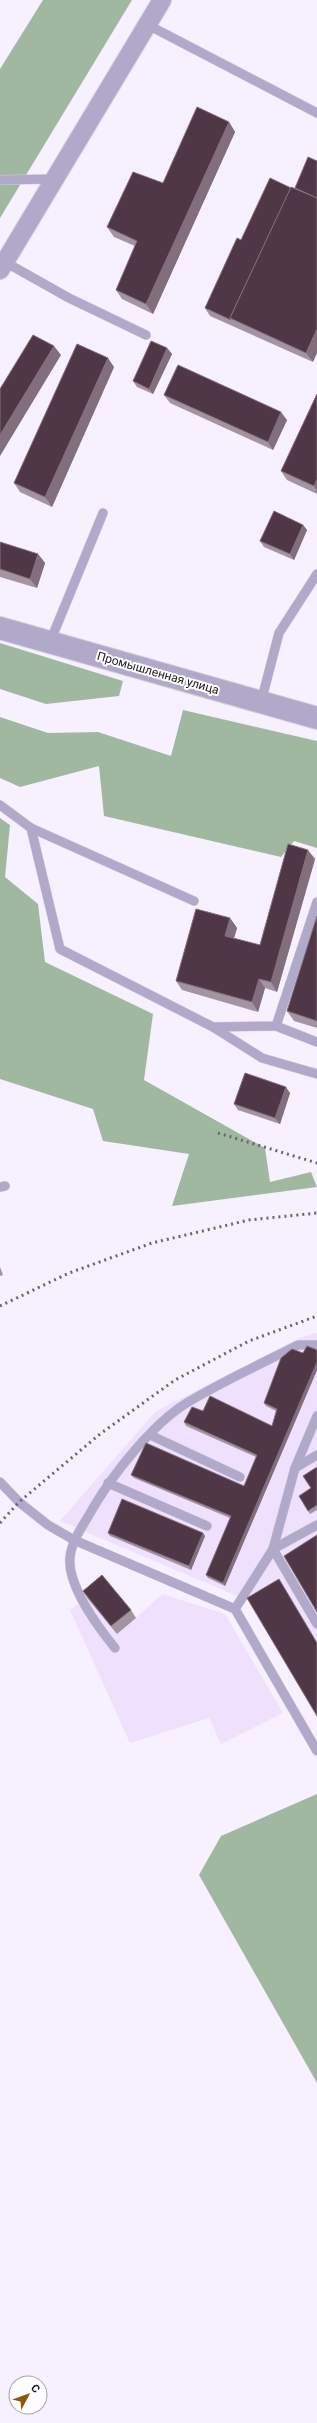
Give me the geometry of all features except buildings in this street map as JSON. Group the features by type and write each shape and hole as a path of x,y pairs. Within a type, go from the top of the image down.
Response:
{"street":[{"path":"2,266 162,0"},
{"name":"Промышленная улица","path":"0,628 317,718"}],"lane":[{"path":"148,25 317,114"},
{"path":"0,180 54,180"},
{"path":"2,266 146,335"},
{"path":"50,642 103,513"},
{"path":"261,702 279,633 317,574"},
{"path":"0,805 30,828 194,901"},
{"path":"30,828 60,949 213,1027 262,1058 317,1074"},
{"path":"276,1026 317,902"},
{"path":"213,1027 276,1026 317,1042"},
{"path":"115,1648 94,1621 73,1576 70,1558 74,1540 108,1483 150,1435 184,1404 298,1345 317,1345"},
{"path":"235,1609 273,1549 295,1468 317,1416"},
{"path":"150,1435 240,1477"},
{"path":"295,1468 317,1455"},
{"path":"0,1482 19,1502 48,1525 74,1540 235,1609 317,1751"},
{"path":"108,1483 207,1526"},
{"path":"273,1549 317,1525"},
{"path":"273,1549 317,1624"}],"shaded area":[{"path":"317,1333 317,1715 249,1601 60,1521 156,1411 302,1337"},
{"path":"107,1583 136,1618 162,1594 225,1614 283,1713 221,1744 209,1718 130,1743 70,1610"}],"green space":[{"path":"43,0 132,0 0,218 0,69"},
{"path":"0,643 123,681 119,696 46,704 0,689"},
{"path":"183,710 317,741 317,848 294,841 281,857 104,816 99,766 20,787 0,778 0,717 48,733 98,732 171,756"},
{"path":"0,818 10,825 5,877 38,904 45,962 153,1014 144,1080 265,1148 270,1182 311,1172 317,1187 172,1206 189,1154 103,1141 93,1109 0,1079"},
{"path":"317,1794 317,2083 199,1875 221,1836"}],"railway":[{"path":"218,1133 317,1163"},
{"path":"0,1306 69,1273 152,1243 249,1220 317,1213"},
{"path":"0,1523 19,1502 100,1434 175,1380 249,1341 317,1316"}]}
